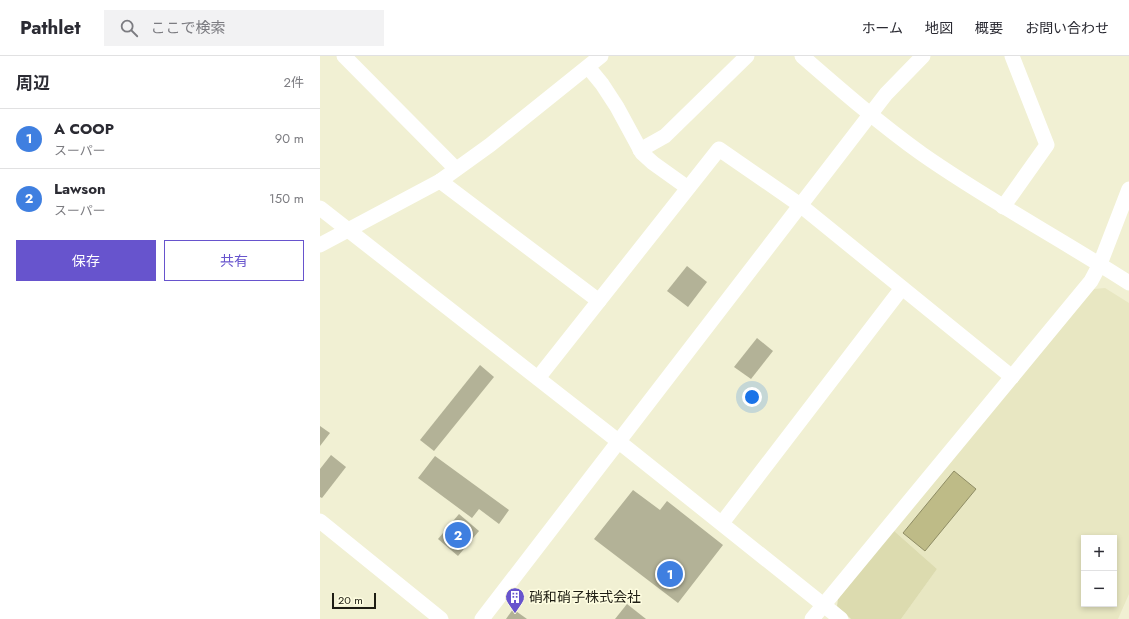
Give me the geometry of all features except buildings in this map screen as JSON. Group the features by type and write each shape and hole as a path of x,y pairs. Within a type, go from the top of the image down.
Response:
{"street":[{"path":"344,56 456,169"},
{"path":"320,245 440,181 490,145 601,56"},
{"path":"640,150 665,136 747,56"},
{"path":"802,56 869,114 923,154 1003,207 1100,264 1129,283"},
{"path":"482,619 869,114 923,56"},
{"path":"1003,207 1048,145 1012,56"},
{"path":"588,67 602,84 617,107 640,150 653,163 688,188"},
{"path":"538,378 720,149 800,205 1012,378"},
{"path":"440,181 599,301"},
{"path":"812,619 1091,281 1100,264 1129,189"},
{"path":"320,208 722,523 841,619"},
{"path":"722,523 902,288"},
{"path":"320,521 441,619"}],"shaded area":[{"path":"1105,288 1129,303 1129,594 1118,619 901,619 937,569 893,530 1094,289"},
{"path":"954,471 976,489 925,551 903,533"},
{"path":"893,530 937,569 901,619 851,619 837,606 838,599"}],"place":[{"name":"Lawson","path":"458,535"},
{"name":"A COOP","path":"670,574"},
{"name":"硝和硝子株式会社","path":"515,614"}]}
